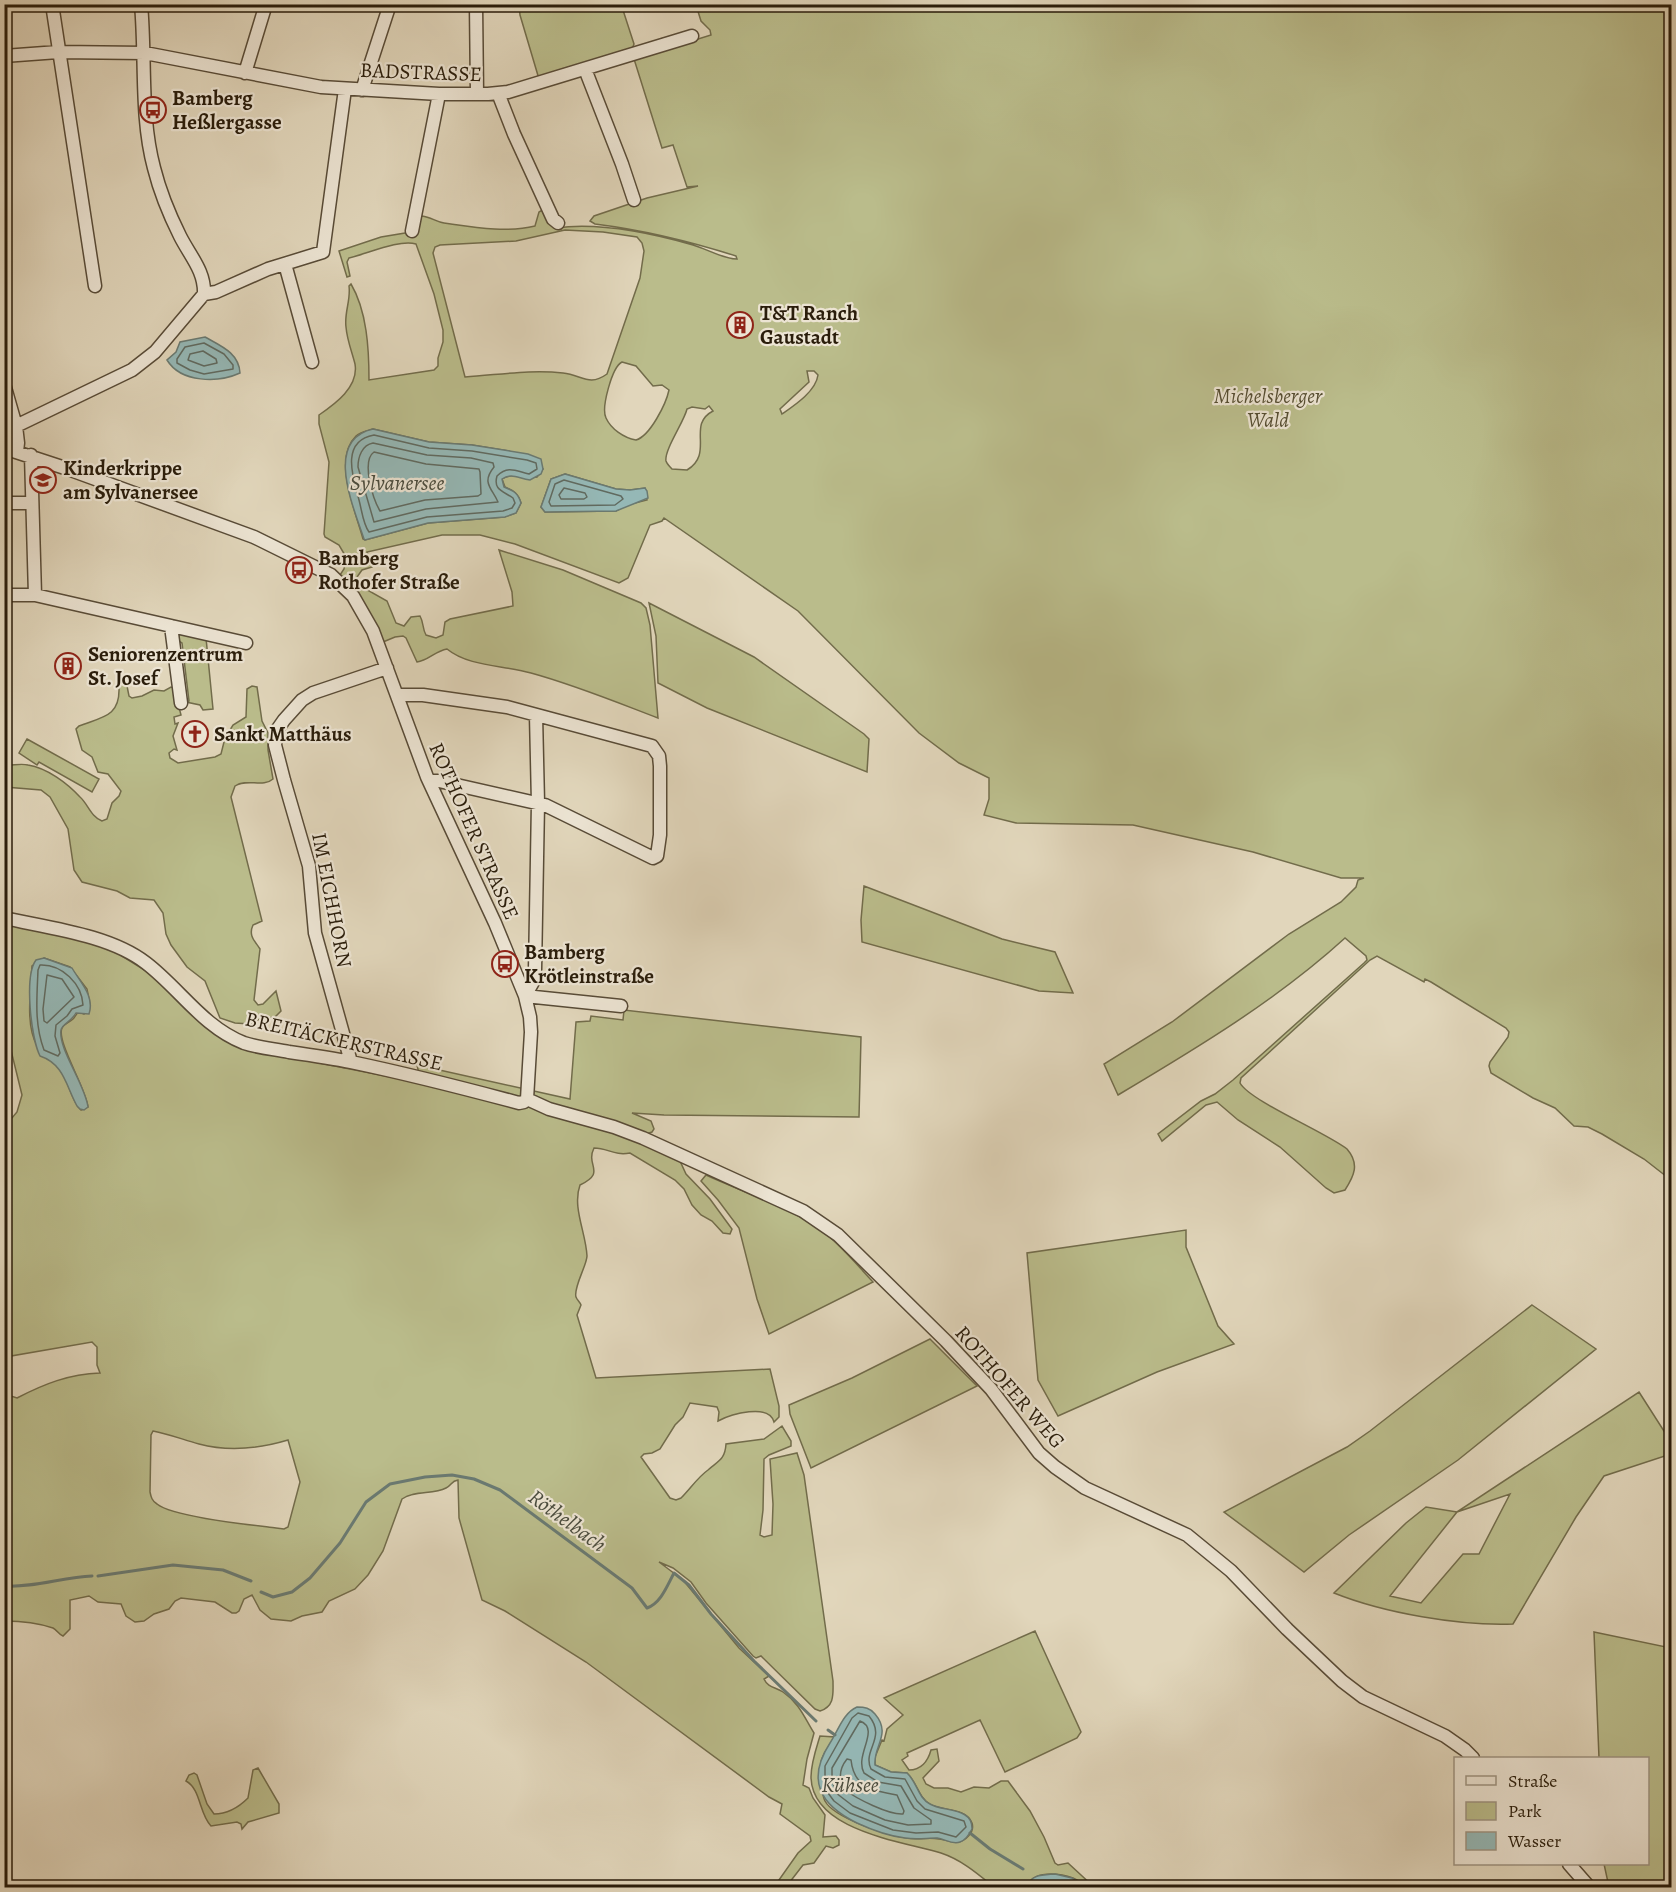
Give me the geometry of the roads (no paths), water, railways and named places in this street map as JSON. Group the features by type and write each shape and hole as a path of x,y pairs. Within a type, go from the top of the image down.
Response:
{"street":[{"path":"52,4 95,286"},
{"path":"16,426 145,362 204,294 205,282 168,210 154,167 146,120 145,53 141,4"},
{"path":"245,73 266,4"},
{"path":"362,90 390,4"},
{"path":"476,4 477,94"},
{"name":"BADSTRASSE","path":"4,56 58,52 145,53 304,84 362,90 477,94 498,93 692,36"},
{"path":"585,69 634,200"},
{"path":"204,294 216,292 251,275 323,252 345,89"},
{"path":"498,93 527,166 553,219 558,223"},
{"path":"412,231 439,94"},
{"path":"285,264 312,362"},
{"path":"4,384 16,426 18,443 11,449"},
{"name":"ROTHOFER STRASSE","path":"11,449 270,545 334,578 353,596 368,618 429,781 491,914 525,996 531,1032 527,1099"},
{"path":"31,455 35,595"},
{"path":"4,503 32,503"},
{"path":"4,595 35,595 246,643"},
{"path":"171,626 181,703"},
{"name":"IM EICHHORN","path":"351,1062 315,933 309,866 275,745 284,720 302,700 313,693 387,668"},
{"path":"397,695 423,695 477,701 652,746 659,756 661,791 657,856 653,858 555,809 538,803 429,781"},
{"path":"536,715 538,803 535,970 533,982 525,996 621,1006"},
{"name":"BREITÄCKERSTRASSE","path":"4,918 93,939 132,954 160,975 200,1015 244,1042 260,1047 351,1062 519,1103 527,1099"},
{"name":"ROTHOFER WEG","path":"527,1099 549,1109 614,1127 643,1138 819,1221 838,1235 946,1341 991,1389 1039,1453 1055,1467 1085,1488 1187,1535 1231,1571 1342,1681 1385,1709 1445,1736 1472,1757"},
{"path":"1571,1865 1590,1887"}],"water":[{"path":"205,337 233,355 240,373 221,378 200,379 190,377 173,368 167,360 176,352 180,342"},
{"name":"Sylvanersee","path":"373,429 429,442 472,445 528,454 541,459 543,469 541,474 530,480 512,476 502,479 504,487 515,493 520,500 521,503 516,513 505,517 428,523 365,540 349,493 346,460 349,446 358,436"},
{"path":"565,474 616,489 645,488 648,498 616,511 545,512 541,507 551,479"},
{"path":"44,958 72,968 90,1001 89,1014 76,1013 61,1030 67,1057 86,1098 88,1107 84,1110 77,1106 59,1070 54,1064 40,1056 34,1036 30,1007 30,979 36,960"},
{"name":"Kühsee","path":"857,1707 871,1710 880,1721 882,1734 875,1765 891,1772 907,1773 920,1794 930,1804 968,1817 972,1829 964,1840 954,1843 937,1838 909,1839 886,1834 844,1816 826,1800 818,1780 823,1756 844,1718"},
{"path":"1055,1874 1072,1878 1086,1887 1027,1887 1034,1877"}],"waterway":[{"name":"Röthelbach","path":"261,1592 273,1597 292,1592 310,1578 340,1543 366,1502 390,1484 425,1477 452,1475 474,1479 500,1490 632,1588 647,1608 660,1598 674,1573 689,1585 711,1614 754,1661 816,1721"},
{"name":"Röthelbach","path":"98,1576 173,1565 223,1570 251,1581"},
{"name":"Röthelbach","path":"4,1586 92,1576"},
{"name":"Röthelbach","path":"828,1730 835,1735"},
{"name":"Röthelbach","path":"970,1833 990,1849 1023,1869"}],"place":[{"name":"Bamberg Heßlergasse","path":"153,110"},
{"name":"T&T Ranch Gaustadt","path":"740,325"},
{"name":"Kinderkrippe am Sylvanersee","path":"43,480"},
{"name":"Bamberg Rothofer Straße","path":"299,570"},
{"name":"Seniorenzentrum St. Josef","path":"68,666"},
{"name":"Sankt Matthäus","path":"195,734"},
{"name":"Bamberg Krötleinstraße","path":"505,964"}],"park label":[{"name":"Michelsberger Wald","path":"1268,408"}]}
